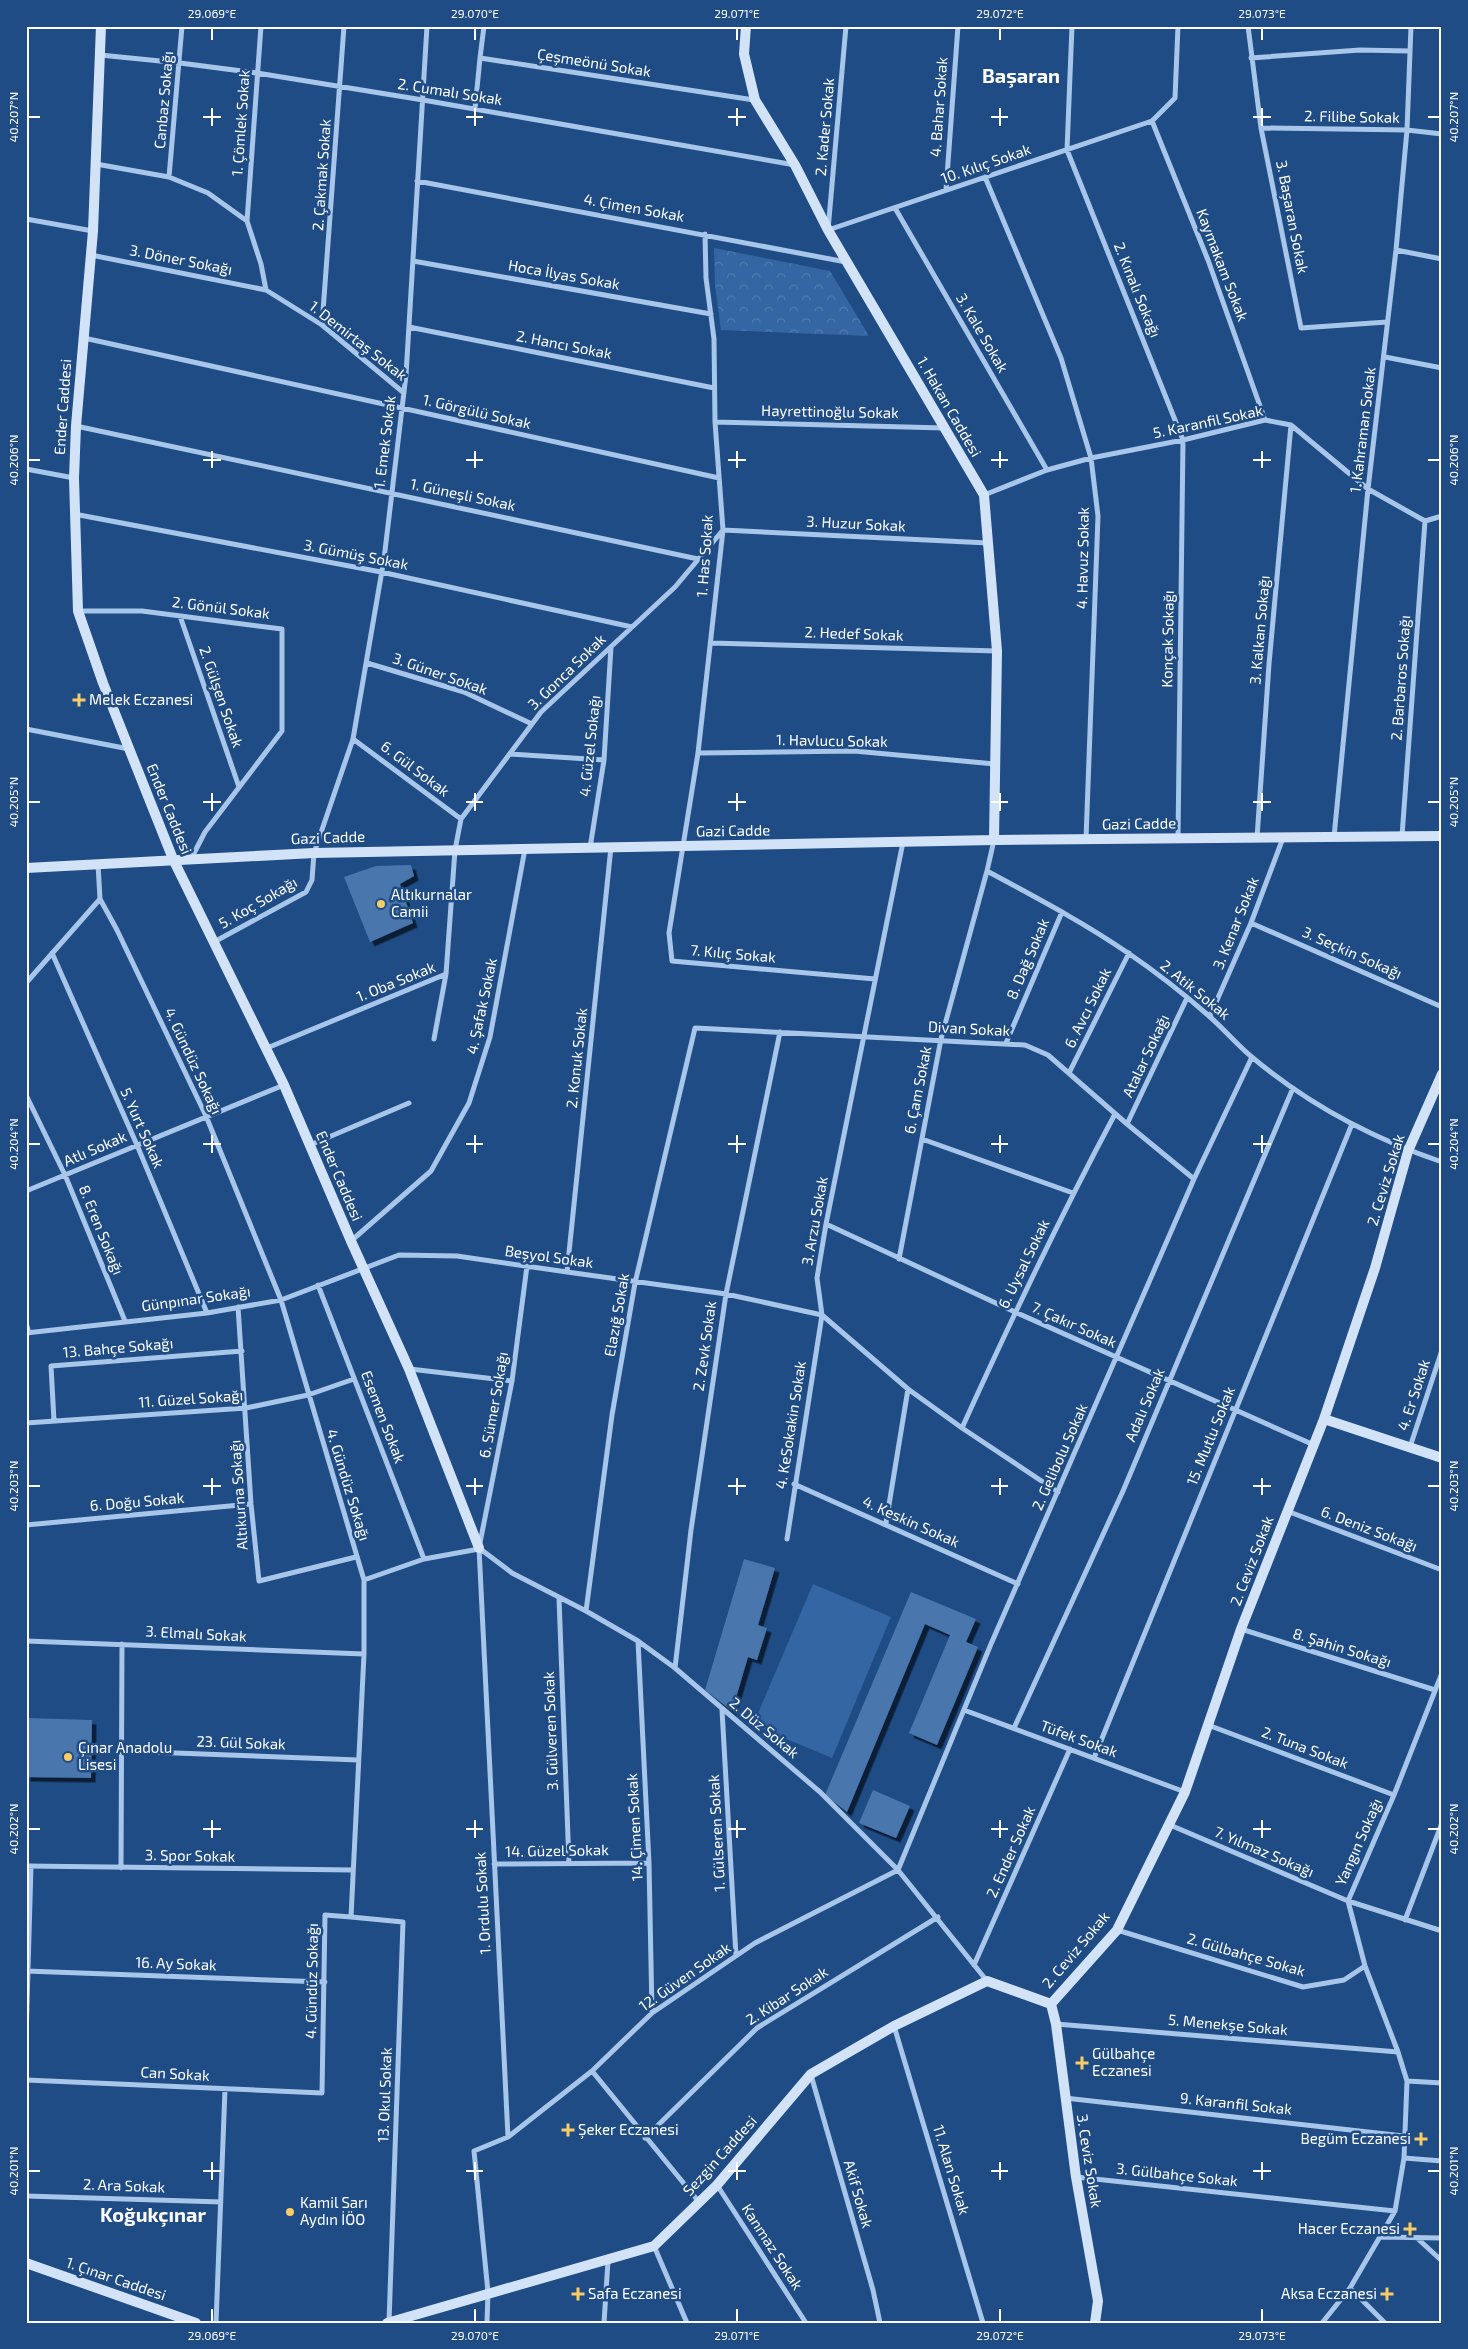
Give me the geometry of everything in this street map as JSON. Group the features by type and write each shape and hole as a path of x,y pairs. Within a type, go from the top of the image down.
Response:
{"main road":[{"name":"Ender Caddesi","path":"100,26 93,231 76,426 74,478 78,611 103,683 173,859 284,1085 351,1241 409,1369 479,1548"},
{"name":"1. Hakan Caddesi","path":"746,26 744,54 755,100 795,166 828,230 984,496 997,651 994,840"},
{"name":"Gazi Cadde","path":"26,868 314,853 994,840 1442,836"},
{"name":"2. Ceviz Sokak","path":"1050,2004 1117,1930 1185,1792 1241,1629 1324,1419 1375,1268 1408,1151 1442,1074"},
{"path":"1324,1419 1442,1458"},
{"path":"987,1981 1050,2004"},
{"name":"Sezgin Caddesi","path":"388,2322 488,2292 608,2261 654,2246 717,2185 811,2074 894,2026 987,1981"},
{"name":"3. Ceviz Sokak","path":"1050,2004 1056,2024 1064,2098 1098,2301 1095,2323"},
{"name":"1. Çınar Caddesi","path":"26,2263 196,2323"}],"street":[{"name":"Canbaz Sokağı","path":"169,177 182,26"},
{"name":"1. Çömlek Sokak","path":"247,221 260,26"},
{"name":"2. Çakmak Sokak","path":"322,325 341,88 344,26"},
{"name":"1. Emek Sokak","path":"314,853 353,738 382,572 404,393 427,26"},
{"path":"476,109 484,26"},
{"name":"2. Kader Sokak","path":"828,230 846,26"},
{"name":"4. Bahar Sokak","path":"946,190 958,26"},
{"path":"1067,150 1072,26"},
{"path":"1152,121 1175,98 1178,26"},
{"name":"3. Başaran Sokak","path":"1248,26 1250,58 1261,128 1302,328 1386,322"},
{"name":"1. Kahraman Sokak","path":"1334,837 1368,489 1385,357 1386,322 1396,250 1407,130 1411,26"},
{"path":"1250,58 1360,50 1409,51"},
{"name":"2. Cumalı Sokak","path":"98,55 257,73 476,109 795,166"},
{"name":"Çeşmeönü Sokak","path":"480,58 755,100"},
{"name":"10. Kılıç Sokak","path":"828,230 1152,121"},
{"name":"Kaymakam Sokak","path":"1152,121 1208,260 1265,420"},
{"name":"2. Filibe Sokak","path":"1261,128 1407,130 1442,134"},
{"name":"2. Kınalı Sokağı","path":"1067,150 1183,440"},
{"path":"96,164 169,177 208,193 247,221 261,264 266,290"},
{"name":"4. Havuz Sokak","path":"985,178 1060,358 1091,458 1098,516 1086,840"},
{"name":"4. Çimen Sokak","path":"417,181 847,262"},
{"name":"3. Kale Sokak","path":"895,208 1047,470"},
{"path":"26,219 93,231"},
{"name":"1. Has Sokak","path":"683,847 698,753 723,530 715,422 714,339 706,278 705,234"},
{"path":"1396,250 1442,259"},
{"name":"3. Döner Sokağı","path":"91,256 266,290"},
{"name":"Hoca İlyas Sokak","path":"413,261 711,314"},
{"name":"1. Demirtaş Sokak","path":"266,290 322,325 404,393"},
{"name":"2. Hancı Sokak","path":"409,327 714,388"},
{"name":"1. Görgülü Sokak","path":"83,338 719,478"},
{"path":"1385,357 1442,368"},
{"name":"5. Karanfil Sokak","path":"984,496 1047,470 1091,458 1183,440 1265,420 1291,425 1368,489 1425,521"},
{"name":"Hayrettinoğlu Sokak","path":"715,422 944,428"},
{"name":"3. Kalkan Sokağı","path":"1257,838 1269,664 1291,425"},
{"name":"1. Güneşli Sokak","path":"76,426 392,492 698,560"},
{"name":"Konçak Sokağı","path":"1178,838 1183,440"},
{"path":"26,469 74,478"},
{"name":"3. Gümüş Sokak","path":"74,514 382,572 632,627"},
{"path":"1425,521 1442,516"},
{"name":"2. Barbaros Sokağı","path":"1402,837 1425,521"},
{"name":"3. Huzur Sokak","path":"723,530 988,543"},
{"name":"3. Gonca Sokak","path":"455,850 461,819 541,712 675,587 723,530"},
{"name":"2. Gönül Sokak","path":"78,611 142,611 282,629 282,731 205,832 192,859"},
{"name":"2. Gülşen Sokak","path":"180,616 239,787"},
{"name":"2. Hedef Sokak","path":"711,643 997,651"},
{"name":"4. Güzel Sokağı","path":"590,848 604,760 611,647"},
{"name":"3. Güner Sokak","path":"366,662 464,692 532,724"},
{"path":"26,729 130,750"},
{"name":"6. Gül Sokak","path":"353,738 461,819"},
{"name":"1. Havlucu Sokak","path":"698,753 854,751 995,764"},
{"path":"510,754 604,760"},
{"name":"3. Kenar Sokak","path":"1210,1016 1251,923 1283,838"},
{"path":"987,871 994,840"},
{"name":"3. Arzu Sokak","path":"822,1315 817,1278 826,1224 903,842"},
{"name":"2. Konuk Sokak","path":"567,1272 611,847"},
{"name":"7. Kılıç Sokak","path":"683,847 669,933 672,961 875,979"},
{"name":"4. Şafak Sokak","path":"351,1241 431,1171 469,1103 490,1037 525,849"},
{"name":"1. Oba Sokak","path":"267,1048 446,974 455,850"},
{"name":"5. Koç Sokağı","path":"214,942 306,892 312,880 314,853"},
{"path":"26,983 100,899 98,864"},
{"name":"2. Atik Sokak","path":"987,871 1062,912 1128,953 1210,1016 1252,1057 1292,1088 1352,1124 1408,1151 1442,1162"},
{"name":"6. Çam Sokak","path":"899,1259 941,1039 987,871"},
{"name":"4. Gündüz Sokağı","path":"100,899 117,930 206,1116 281,1300 364,1580 364,1654 351,1917 325,1915 322,2094"},
{"name":"8. Dağ Sokak","path":"1006,1043 1062,912"},
{"name":"3. Seçkin Sokağı","path":"1251,923 1442,1007"},
{"name":"6. Avcı Sokak","path":"1069,1073 1128,953"},
{"name":"5. Yurt Sokak","path":"52,954 137,1144 208,1313"},
{"path":"434,1039 446,974"},
{"name":"Atalar Sokağı","path":"1127,1124 1187,998"},
{"name":"Divan Sokak","path":"695,1028 1025,1044 1048,1055 1115,1114 1194,1179"},
{"name":"Elazığ Sokak","path":"586,1611 612,1415 635,1283 695,1028"},
{"name":"2. Zevk Sokak","path":"675,1668 691,1530 726,1294 780,1032"},
{"name":"2. Gelibolu Sokak","path":"898,1870 964,1710 1116,1358 1194,1179 1252,1057"},
{"name":"Atlı Sokak","path":"26,1191 284,1085"},
{"name":"Adalı Sokak","path":"1014,1728 1123,1491 1292,1088"},
{"name":"8. Eren Sokağı","path":"26,1094 65,1175 125,1321"},
{"path":"310,1144 409,1103"},
{"name":"6. Uysal Sokak","path":"962,1428 1015,1312 1115,1114"},
{"name":"15. Mutlu Sokak","path":"1094,1758 1352,1124"},
{"path":"922,1139 1073,1194"},
{"name":"7. Çakır Sokak","path":"826,1224 1116,1358 1314,1445"},
{"name":"Beşyol Sokak","path":"363,1268 398,1255 457,1256 635,1283 726,1294 822,1315"},
{"name":"6. Sümer Sokağı","path":"479,1548 512,1381 527,1266"},
{"name":"Günpınar Sokağı","path":"28,1333 208,1313 281,1300 363,1268"},
{"name":"Esemen Sokak","path":"318,1285 424,1559"},
{"name":"Altıkurna Sokağı","path":"238,1307 251,1504 259,1581 356,1557"},
{"path":"822,1315 908,1389 962,1428 1058,1492"},
{"name":"4. KeSokakin Sokak","path":"787,1539 794,1484 822,1315"},
{"path":"26,1323 28,1333"},
{"name":"4. Er Sokak","path":"1410,1448 1442,1350"},
{"name":"13. Bahçe Sokağı","path":"54,1421 51,1366 242,1351"},
{"path":"409,1369 512,1381"},
{"name":"11. Güzel Sokağı","path":"26,1423 246,1408 308,1395 354,1379"},
{"path":"886,1524 908,1389"},
{"name":"4. Keskin Sokak","path":"794,1484 1018,1584"},
{"name":"6. Doğu Sokak","path":"26,1525 251,1504"},
{"name":"6. Deniz Sokağı","path":"1287,1511 1442,1570"},
{"path":"364,1580 424,1559 479,1548"},
{"name":"2. Düz Sokak","path":"479,1548 512,1574 586,1611 638,1640 675,1668 820,1792 898,1870 987,1981"},
{"name":"1. Ordulu Sokak","path":"479,1548 508,2137"},
{"name":"3. Gülveren Sokak","path":"559,1598 569,1864"},
{"name":"8. Şahin Sokağı","path":"1241,1629 1435,1690"},
{"name":"14. Çimen Sokak","path":"638,1640 650,1863 652,2013"},
{"name":"3. Elmalı Sokak","path":"26,1641 364,1654"},
{"path":"121,1868 122,1644"},
{"name":"Yangın Sokağı","path":"1407,2081 1365,1966 1348,1901 1394,1795 1442,1673"},
{"name":"1. Gülseren Sokak","path":"722,1709 736,1956"},
{"name":"Tüfek Sokak","path":"964,1710 1185,1792"},
{"name":"2. Tuna Sokak","path":"1208,1725 1394,1795"},
{"name":"2. Ender Sokak","path":"974,1965 1070,1749"},
{"name":"23. Gül Sokak","path":"122,1751 358,1760"},
{"path":"1405,1920 1442,1824"},
{"name":"7. Yılmaz Sokağı","path":"1170,1825 1348,1901 1442,1932"},
{"name":"14. Güzel Sokak","path":"494,1864 650,1863"},
{"path":"26,2039 28,1866"},
{"name":"3. Spor Sokak","path":"28,1866 353,1870"},
{"name":"12. Güven Sokak","path":"488,2292 474,2151 508,2137 592,2071 652,2013 755,1943 898,1870"},
{"name":"13. Okul Sokak","path":"351,1917 403,1922 388,2322"},
{"name":"2. Kibar Sokak","path":"645,2138 757,2028 938,1918"},
{"name":"2. Gülbahçe Sokak","path":"1117,1930 1302,1987 1344,1980 1365,1966"},
{"name":"16. Ay Sokak","path":"28,1971 325,1982"},
{"name":"5. Menekşe Sokak","path":"1056,2024 1398,2052"},
{"name":"11. Alan Sokak","path":"894,2026 983,2323"},
{"path":"592,2071 700,2203"},
{"name":"Akif Sokak","path":"811,2074 873,2290 880,2323"},
{"name":"Can Sokak","path":"26,2080 322,2094"},
{"path":"1322,2323 1350,2288 1395,2211 1404,2158 1407,2081 1442,2083"},
{"path":"216,2323 225,2089"},
{"name":"9. Karanfil Sokak","path":"1064,2098 1404,2136"},
{"path":"1404,2158 1442,2161"},
{"name":"3. Gülbahçe Sokak","path":"1076,2177 1395,2211"},
{"name":"Kanmaz Sokak","path":"717,2185 806,2323"},
{"name":"2. Ara Sokak","path":"26,2196 221,2202"},
{"path":"1380,2236 1442,2238"},
{"path":"1417,2238 1442,2261"},
{"path":"654,2246 687,2323"},
{"path":"604,2323 608,2261"},
{"path":"1350,2288 1385,2323"},
{"path":"487,2323 488,2292"}],"green space":[{"path":"714,248 830,271 869,336 721,330 715,285"},
{"path":"813,1584 891,1617 832,1758 753,1725"}],"building":[{"name":"Altıkurnalar Camii","path":"411,865 414,876 400,884 413,923 370,942 344,877 376,866"},
{"path":"744,1559 775,1568 758,1625 767,1628 757,1660 748,1657 732,1711 705,1690"},
{"path":"911,1592 976,1619 966,1642 978,1647 937,1745 909,1733 950,1635 925,1624 847,1812 825,1795"},
{"path":"26,1718 92,1720 91,1778 26,1777"},
{"path":"873,1790 910,1806 896,1838 859,1823"}],"place":[{"name":"Melek Eczanesi","path":"79,700"},
{"name":"Altıkurnalar Camii","path":"381,904"},
{"name":"Çınar Anadolu Lisesi","path":"68,1757"},
{"name":"Gülbahçe Eczanesi","path":"1082,2063"},
{"name":"Şeker Eczanesi","path":"568,2130"},
{"name":"Begüm Eczanesi","path":"1421,2139"},
{"name":"Kamil Sarı Aydın İÖO","path":"290,2212"},
{"name":"Hacer Eczanesi","path":"1410,2229"},
{"name":"Safa Eczanesi","path":"578,2294"},
{"name":"Aksa Eczanesi","path":"1387,2294"}],"district":[{"name":"Başaran","path":"1021,76"},
{"name":"Koğukçınar","path":"153,2215"}]}
